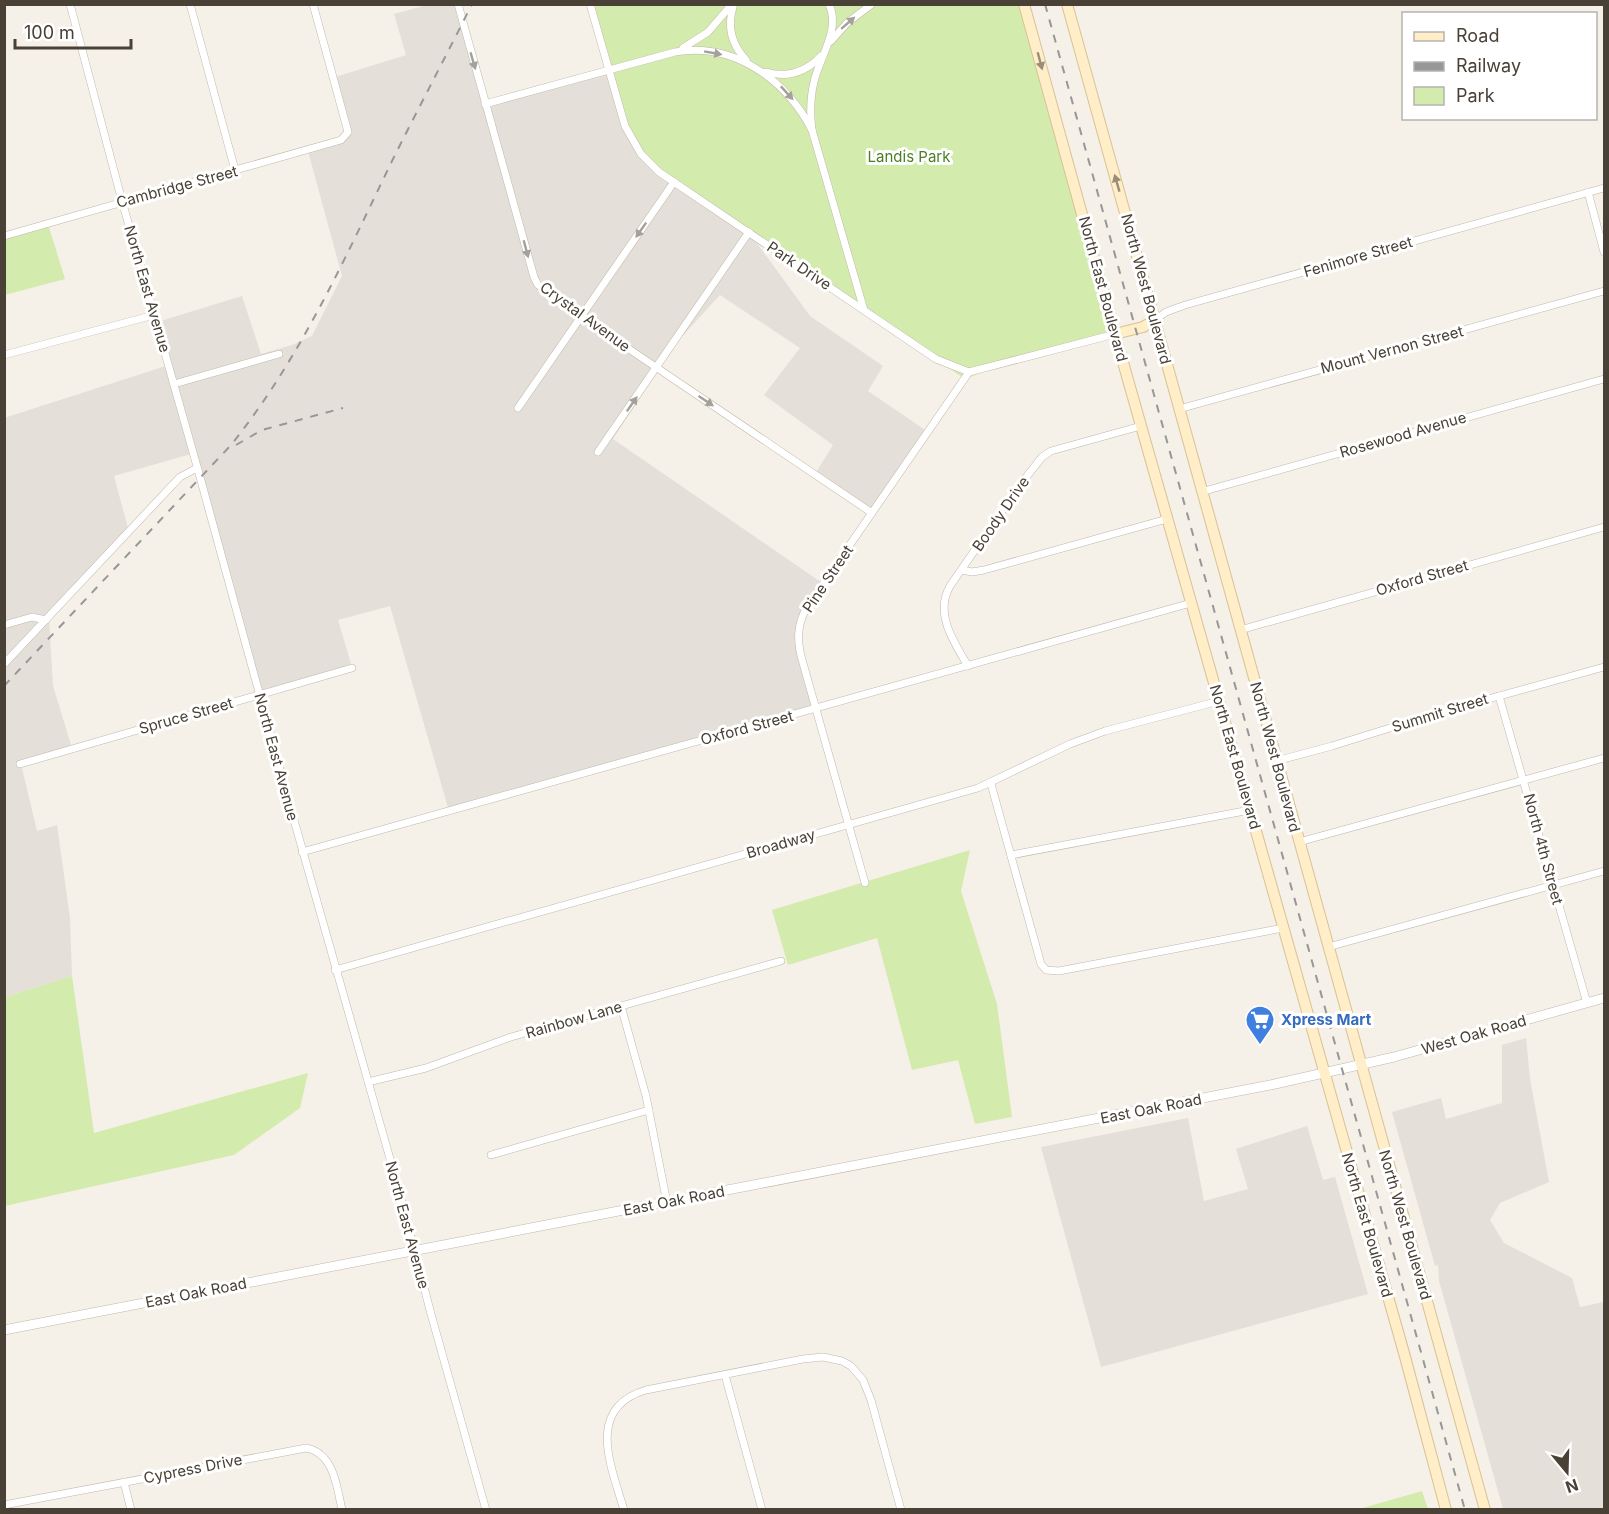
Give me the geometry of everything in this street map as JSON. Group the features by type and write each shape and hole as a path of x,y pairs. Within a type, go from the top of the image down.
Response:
{"main road":[{"name":"North East Boulevard","path":"1024,4 1446,1509"},
{"name":"North West Boulevard","path":"1067,4 1485,1509"},
{"name":"Fenimore Street","path":"1115,334 1143,327 1155,320"}],"street":[{"name":"North East Avenue","path":"70,4 122,201 486,1509"},
{"path":"190,4 235,170"},
{"name":"Cambridge Street","path":"4,236 341,140 347,134 313,4"},
{"name":"Crystal Avenue","path":"458,4 534,277 541,287 872,513"},
{"name":"Park Drive","path":"590,4 625,126 636,148 653,166 936,359 969,372"},
{"path":"675,52 708,32 733,4"},
{"path":"733,4 730,24 732,37 739,52 751,65 779,85 791,97 812,130"},
{"path":"829,4 832,25 813,83 812,130 864,310"},
{"path":"486,104 675,52 693,50 717,53 771,73 794,73 814,63 847,23 872,4"},
{"path":"518,408 674,182"},
{"name":"Fenimore Street","path":"1155,320 1166,312 1185,305 1605,188"},
{"path":"1588,192 1605,252"},
{"path":"598,452 749,232"},
{"name":"Mount Vernon Street","path":"1179,410 1605,291"},
{"path":"4,355 154,315"},
{"path":"969,372 1115,334"},
{"path":"174,384 279,354"},
{"name":"Pine Street","path":"865,883 799,648 798,634 801,619 969,372"},
{"name":"Rosewood Avenue","path":"1201,492 1605,379"},
{"name":"Boody Drive","path":"968,666 950,633 943,611 946,594 1020,485 1042,457 1057,449 1141,426"},
{"path":"4,664 180,477 197,468"},
{"path":"962,570 972,572 984,570 1167,519"},
{"name":"Oxford Street","path":"1240,630 1605,527"},
{"name":"Oxford Street","path":"302,852 1191,603"},
{"path":"4,625 32,617 41,617 46,620"},
{"name":"Summit Street","path":"1276,761 1605,667"},
{"name":"Spruce Street","path":"20,764 352,668"},
{"name":"North 4th Street","path":"1499,696 1587,1003"},
{"name":"Broadway","path":"335,969 991,784 1070,744 1106,731 1219,701"},
{"path":"1299,842 1605,758"},
{"path":"991,784 1044,969 1051,972 1283,928"},
{"path":"1011,855 1250,810"},
{"path":"1328,947 1605,871"},
{"name":"Rainbow Lane","path":"368,1082 426,1068 511,1037 781,962"},
{"name":"West Oak Road","path":"1342,1070 1605,998"},
{"path":"621,1006 649,1110 667,1203"},
{"name":"East Oak Road","path":"4,1330 667,1203 1342,1070"},
{"path":"491,1155 649,1110"},
{"path":"624,1509 611,1466 606,1431 621,1404 636,1393 646,1390 812,1358 833,1359 850,1366 867,1389 902,1509"},
{"path":"725,1375 762,1509"},
{"name":"Cypress Drive","path":"4,1505 306,1448 319,1452 328,1462 342,1509"},
{"path":"124,1482 131,1509"}],"shaded area":[{"path":"458,4 486,104 613,69 749,232 810,316 883,366 868,391 928,432 872,512 815,474 833,445 764,395 800,348 720,295 676,343 613,439 825,585 798,629 817,708 449,811 390,606 338,620 352,667 259,694 191,454 114,476 129,532 49,619 53,686 72,748 21,764 37,831 57,825 70,918 72,976 5,997 4,418 166,366 154,323 242,296 261,354 292,345 312,336 342,276 308,151 347,139 332,78 406,55 394,14 427,5"},
{"path":"1526,1038 1530,1079 1549,1182 1500,1203 1490,1220 1504,1243 1572,1278 1580,1307 1604,1302 1604,1509 1503,1509 1439,1281 1438,1265 1435,1266 1392,1112 1441,1098 1446,1119 1502,1103 1502,1045"},
{"path":"1188,1118 1204,1201 1248,1189 1236,1149 1307,1126 1323,1180 1335,1177 1368,1294 1101,1367 1041,1147"}],"green space":[{"name":"Landis Park","path":"590,5 1024,5 1115,334 1005,364 965,379 646,161 628,134"},
{"path":"48,224 65,279 5,295 5,236"},
{"path":"970,850 961,891 997,1004 1012,1117 975,1124 958,1060 912,1070 877,938 788,965 772,910"},
{"path":"72,976 94,1133 308,1073 300,1108 234,1155 5,1206 5,997"},
{"path":"1422,1491 1428,1509 1359,1509"}],"railway":[{"path":"4,686 231,445 256,412 279,378 320,307 472,4"},
{"path":"1045,4 1465,1510"},
{"path":"236,445 262,430 343,408"}],"place":[{"name":"Xpress Mart","path":"1260,1046"}]}
